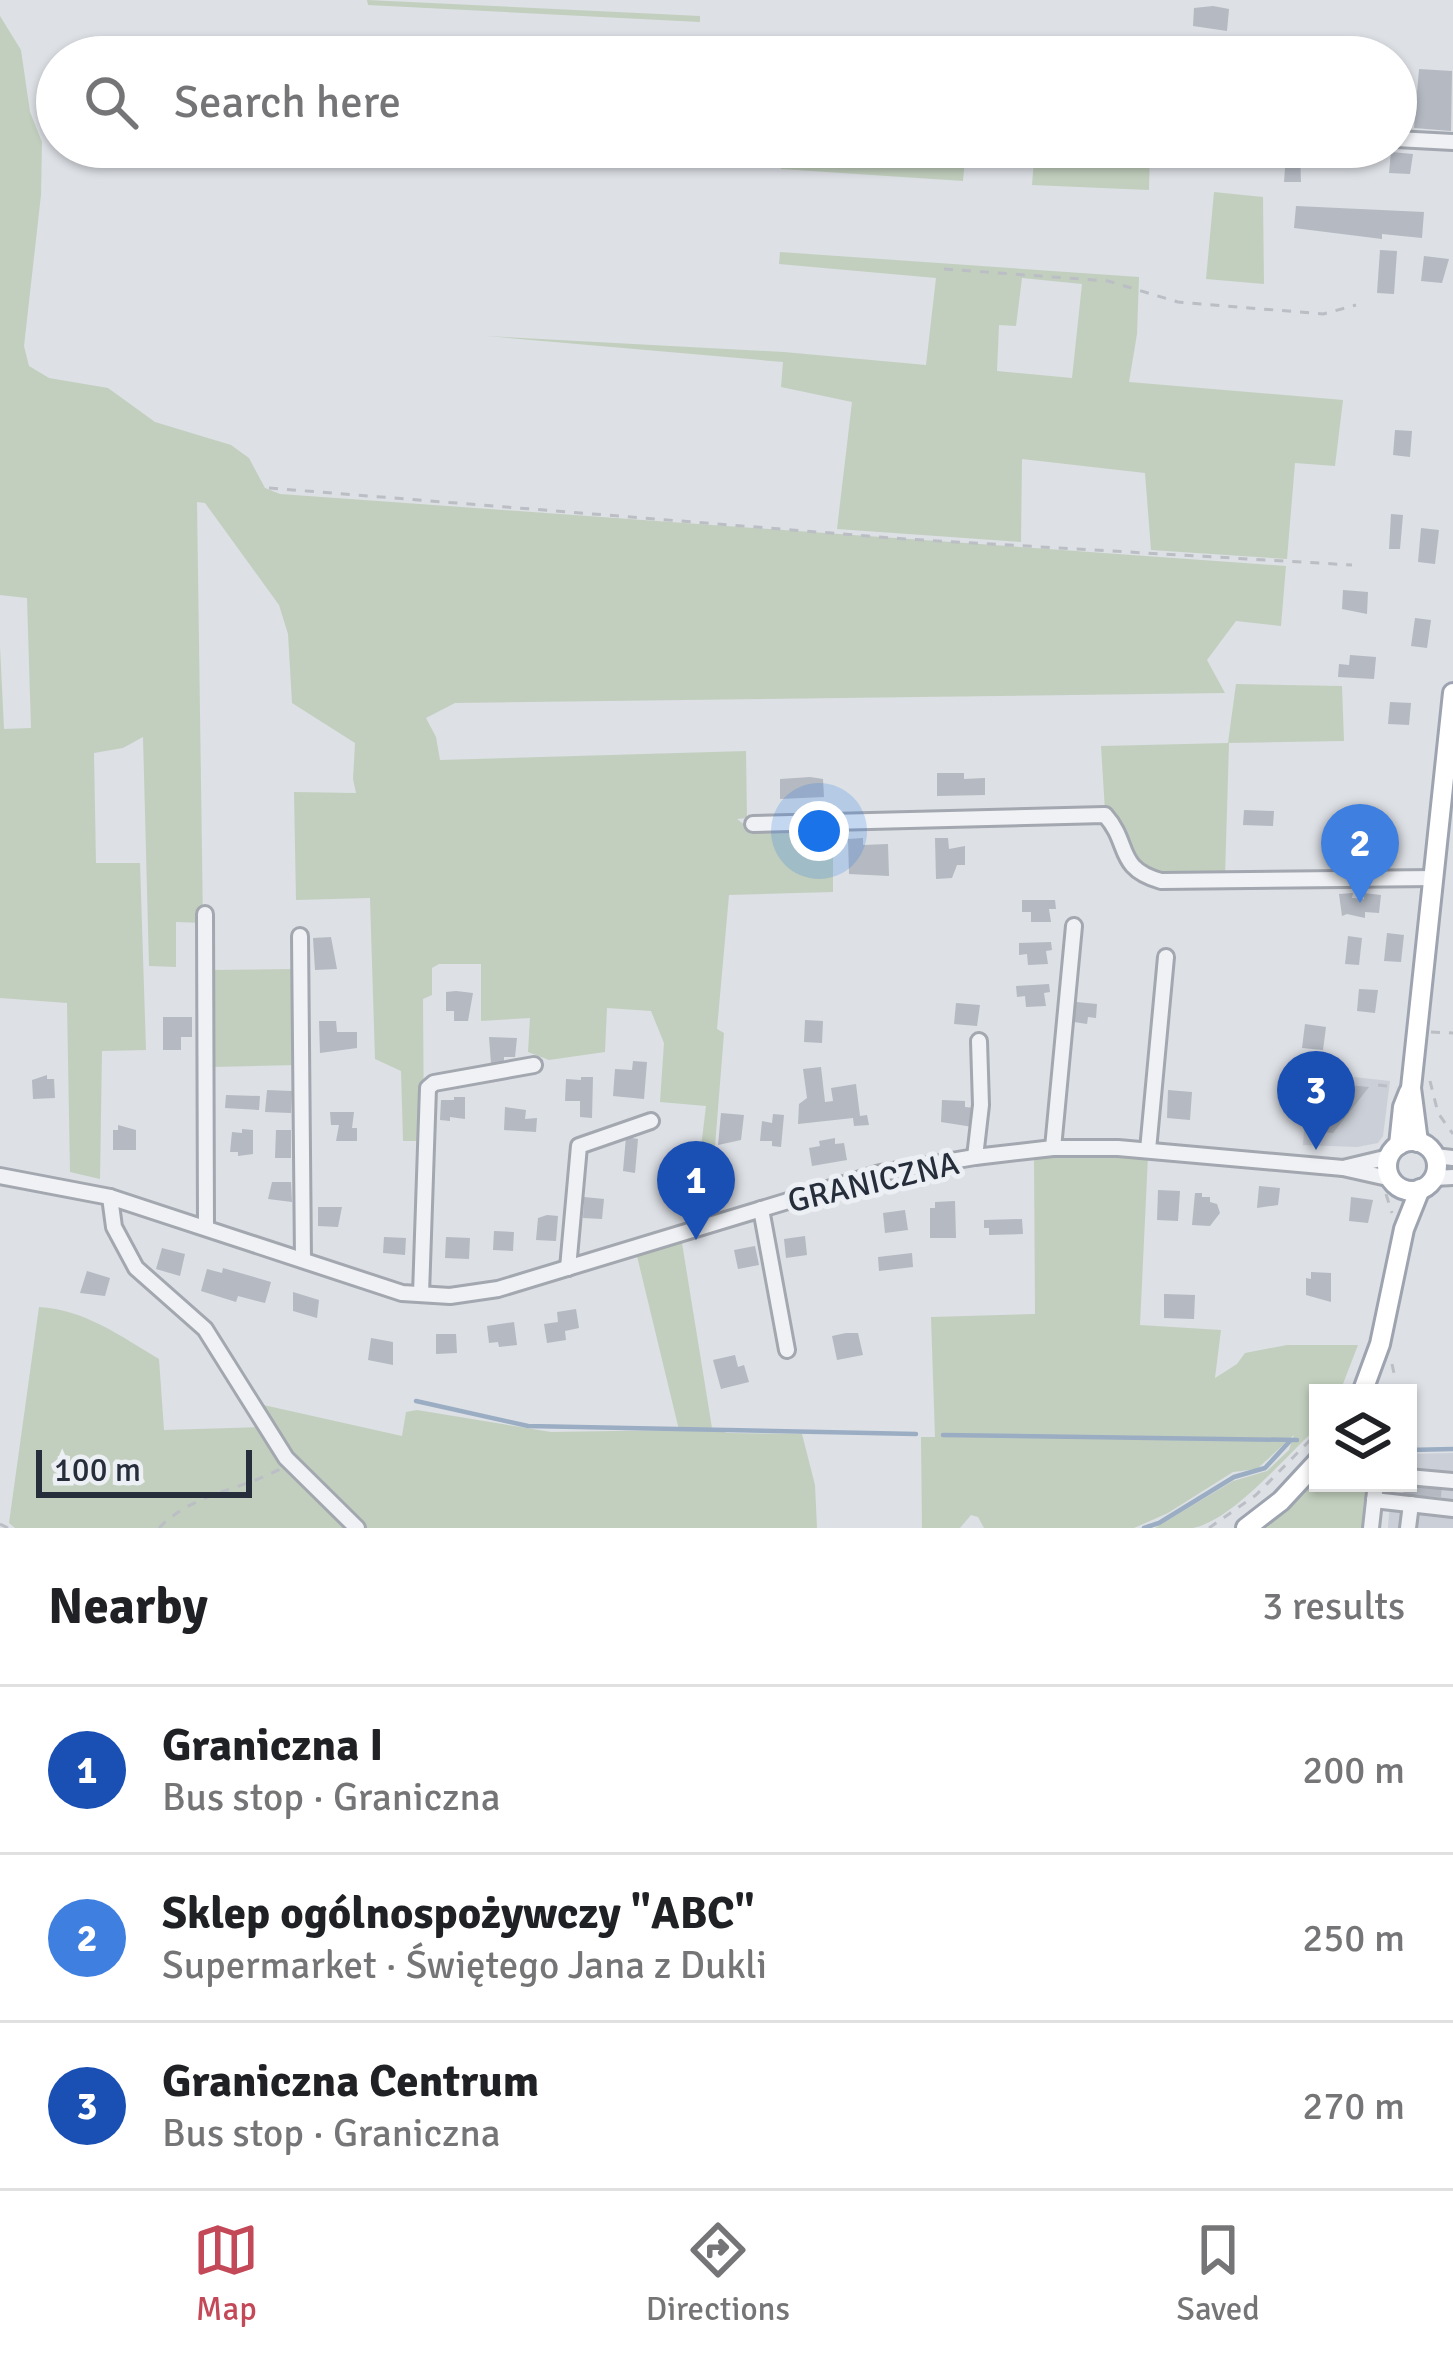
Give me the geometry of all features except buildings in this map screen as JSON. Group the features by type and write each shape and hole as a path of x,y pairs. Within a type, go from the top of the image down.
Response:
{"main road":[{"path":"1365,1384 1380,1345 1398,1221 1408,1188 1402,1148 1434,878 1446,835 1453,693"},
{"path":"1402,1148 1444,1157"},
{"path":"1408,1188 1444,1157"},
{"path":"1246,1528 1309,1471"}],"street":[{"path":"1417,140 1453,142"},
{"path":"752,824 1105,815 1117,828 1123,856 1139,874 1161,881 1434,878"},
{"path":"205,914 206,1227"},
{"path":"1053,1148 1074,926"},
{"path":"300,936 303,1260"},
{"path":"1148,1150 1166,957"},
{"path":"975,1157 981,1106 979,1041"},
{"path":"422,1294 428,1088 434,1083 534,1065"},
{"path":"568,1268 579,1146 652,1121"},
{"name":"GRANICZNA","path":"0,1177 110,1197 402,1293 450,1296 498,1289 880,1173 1053,1148 1148,1150 1343,1168 1408,1188"},
{"name":"GRANICZNA","path":"1343,1168 1402,1148"},
{"path":"110,1197 114,1227 136,1268 214,1340 290,1462 357,1528"},
{"path":"761,1209 787,1350"},
{"path":"1417,1478 1453,1481"},
{"path":"1371,1528 1375,1492"},
{"path":"1374,1500 1453,1509"},
{"path":"1408,1528 1411,1504"}],"path":[{"path":"944,269 1108,281 1178,302 1323,314 1356,305"},
{"path":"269,488 905,539 1352,565"},
{"path":"1430,1032 1453,1033"},
{"path":"1378,1085 1413,1085 1453,1134"},
{"path":"1398,1221 1408,1188"},
{"path":"1209,1528 1256,1495 1309,1441"},
{"path":"159,1528 203,1498 290,1462"},
{"path":"0,1524 8,1528"}],"shaded area":[{"path":"1308,1072 1390,1081 1378,1143 1303,1145"},
{"path":"1453,1453 1453,1528 1388,1528 1390,1492 1417,1492 1417,1454"}],"green space":[{"path":"367,0 700,16 700,22 368,5"},
{"path":"0,16 21,50 36,127 36,168 42,168 24,346 29,366 49,378 108,388 155,422 231,445 249,458 265,488 280,494 1286,566 1281,626 1236,621 1207,660 1225,693 455,703 426,718 440,760 746,751 747,818 737,819 749,828 833,827 833,892 729,895 717,1029 724,1033 714,1159 701,1147 706,1106 660,1102 664,1043 651,1011 607,1008 605,1052 549,1060 528,1052 530,1018 481,1021 481,964 432,968 432,995 423,999 424,1141 403,1141 401,1071 375,1059 370,898 296,900 294,792 356,793 355,743 292,703 288,634 279,605 205,503 197,502 203,923 176,922 176,967 149,966 143,737 123,748 94,753 96,863 140,863 146,1050 102,1051 100,1179 70,1172 67,1003 0,998 0,646 4,729 31,728 27,598 0,595"},
{"path":"781,168 964,168 963,181"},
{"path":"1033,168 1150,168 1149,190 1032,185"},
{"path":"1214,192 1263,197 1264,284 1206,279"},
{"path":"780,252 1139,277 1129,382 1343,400 1335,466 1295,463 1287,559 1151,550 1145,473 1022,459 1021,542 837,529 852,402 781,387 783,362 486,336 784,352 926,365 936,278 779,264","holes":["1022,278 1082,284 1072,378 997,371 999,325 1016,326"]},
{"path":"1236,684 1342,686 1344,741 1229,743 1225,877 1139,870 1105,811 1101,746 1228,743"},
{"path":"296,969 298,1065 211,1067 210,970"},
{"path":"1148,1156 1140,1325 1221,1330 1215,1378 1245,1353 1287,1345 1358,1345 1343,1384 1309,1384 1309,1436 1259,1485 1209,1522 1193,1528 1155,1528 1233,1481 1267,1471 1289,1450 1294,1435 1257,1469 1233,1472 1168,1513 1134,1528 984,1528 971,1515 960,1528 922,1528 921,1437 935,1437 931,1317 1035,1314 1034,1158"},
{"path":"682,1243 712,1428 727,1433 802,1434 815,1485 817,1528 364,1528 289,1455 259,1404 402,1436 406,1412 417,1410 551,1432 679,1430 637,1256"},
{"path":"39,1307 87,1319 159,1359 164,1430 262,1427 282,1460 347,1528 15,1528 9,1523"},
{"path":"1309,1486 1309,1492 1367,1492 1363,1528 1265,1528"}],"waterway":[{"path":"416,1401 528,1426 916,1434"},
{"path":"943,1435 1297,1440"},
{"path":"1144,1528 1234,1477 1265,1468 1290,1441"},
{"path":"1417,1450 1453,1449"}],"place":[{"name":"Sklep ogólnospożywczy \"ABC\"","path":"1360,903"},
{"name":"Graniczna Centrum","path":"1316,1150"},
{"name":"Graniczna I","path":"696,1240"}]}
